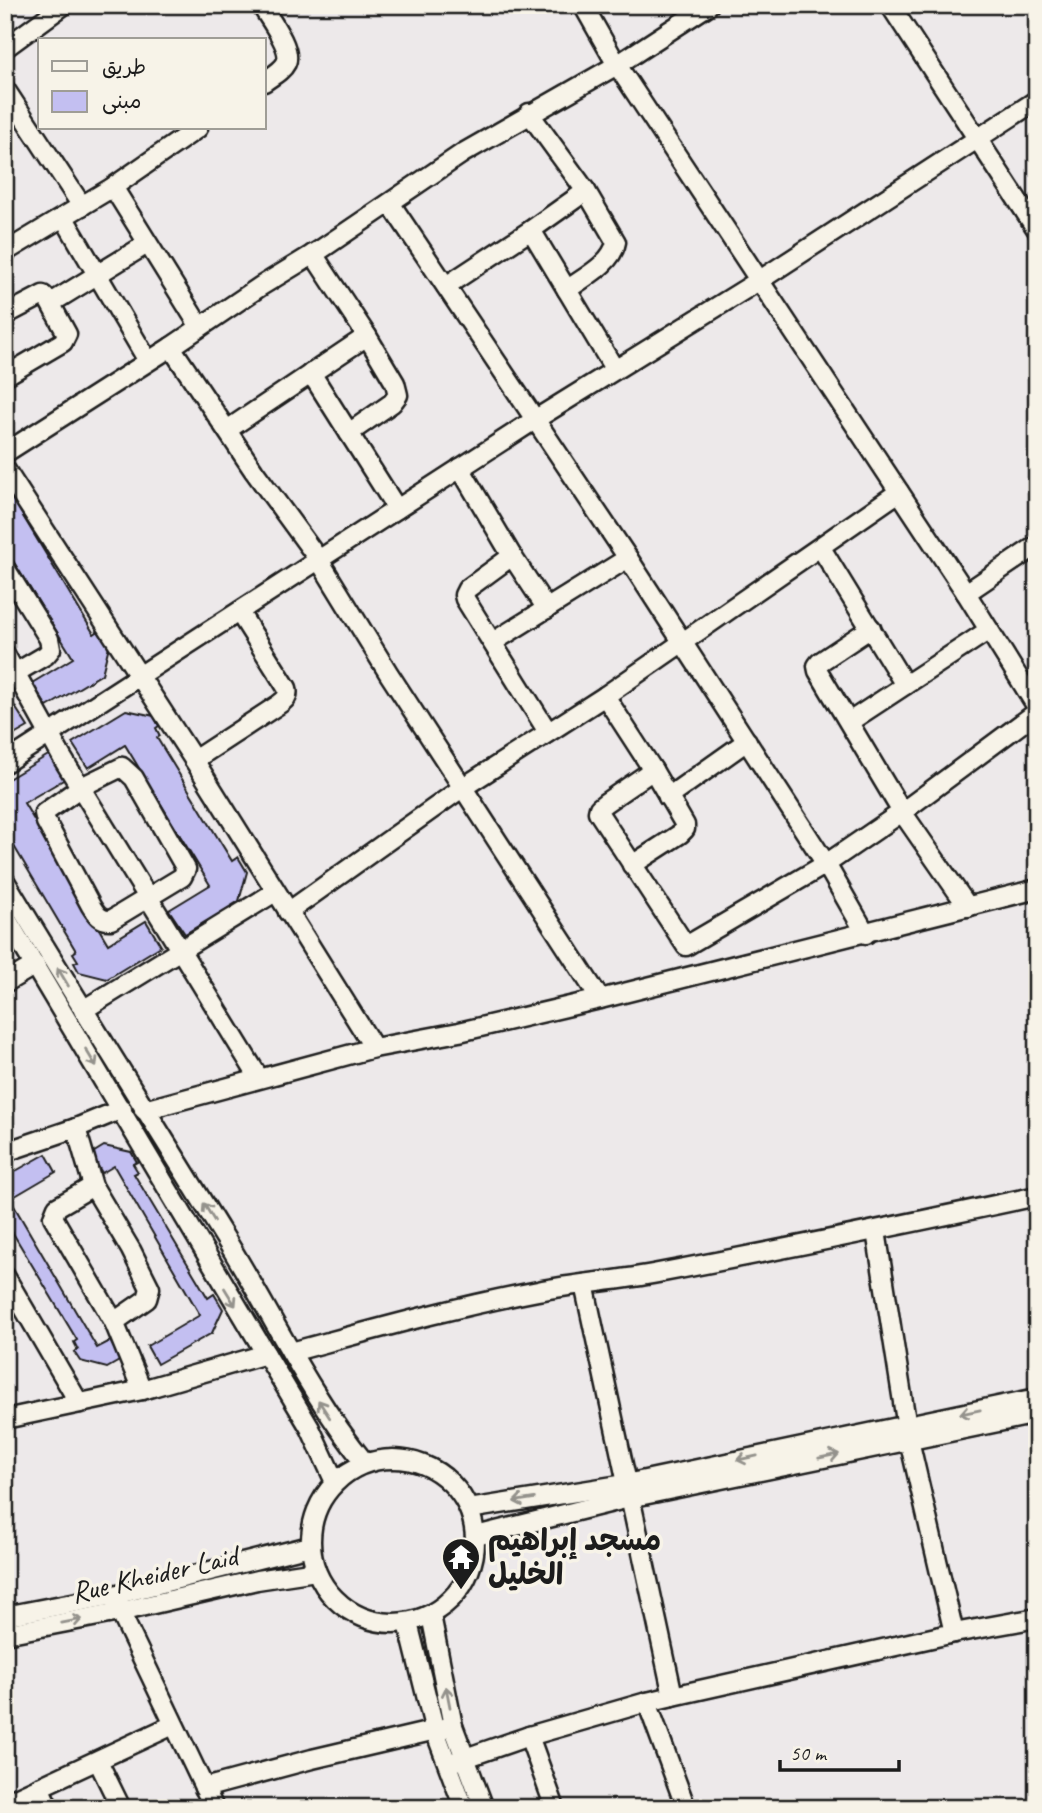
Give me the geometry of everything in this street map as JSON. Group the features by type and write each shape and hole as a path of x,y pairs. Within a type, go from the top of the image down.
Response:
{"street":[{"path":"5,48 64,5"},
{"path":"261,5 285,44 288,56 285,65 266,80"},
{"path":"583,5 617,65 966,593 1037,709 902,812 827,864 685,946"},
{"path":"5,453 313,254 463,153 617,65 709,5"},
{"path":"890,5 1037,230"},
{"path":"5,89 82,206"},
{"path":"5,763 536,419 760,280 1037,100"},
{"path":"530,113 586,191 616,242 614,252 608,259 567,290"},
{"path":"5,252 113,187 195,130"},
{"path":"113,187 200,327"},
{"path":"446,286 586,191"},
{"path":"390,203 628,558 827,864 866,934"},
{"path":"64,218 149,361"},
{"path":"531,230 615,370"},
{"path":"51,303 148,244"},
{"path":"313,254 396,383 398,395 391,403 349,433"},
{"path":"5,316 39,296 46,296 66,334 66,338 54,348 5,376"},
{"path":"227,430 367,336"},
{"path":"171,347 319,559 462,788 600,999"},
{"path":"311,373 397,509"},
{"path":"460,468 547,609"},
{"path":"5,469 194,760 374,1048"},
{"path":"288,912 462,788 605,695 899,492"},
{"path":"966,593 1037,545"},
{"path":"821,548 905,685"},
{"path":"512,556 467,589 464,595 548,732"},
{"path":"493,642 628,558"},
{"path":"5,568 51,645 47,655 11,676"},
{"path":"194,760 286,700 288,694 287,688 239,612"},
{"path":"871,628 817,666 902,812 968,907"},
{"path":"849,722 989,630"},
{"path":"5,654 11,676 50,735 259,1078"},
{"path":"605,695 685,825 684,831 632,865"},
{"path":"668,797 747,741"},
{"path":"122,766 134,778 186,869 182,877 149,896 111,920 97,915 44,818 46,811 81,787 122,766"},
{"path":"653,770 599,808 600,816 703,974"},
{"path":"5,881 226,1240 321,1406 365,1463"},
{"path":"144,1110 374,1048 459,1032 600,999 1037,889"},
{"path":"83,1010 275,892"},
{"path":"5,916 310,1428 335,1482"},
{"path":"5,983 35,965"},
{"path":"6,1151 121,1110"},
{"path":"76,1128 93,1186 150,1288 147,1298 114,1322"},
{"path":"93,1186 57,1207 53,1217 114,1322 142,1390"},
{"path":"291,1352 463,1306 653,1274 876,1231 1037,1196"},
{"path":"876,1231 908,1432 954,1633"},
{"path":"5,1276 79,1403"},
{"path":"584,1284 673,1696"},
{"path":"5,1419 142,1390 266,1354"},
{"path":"476,1536 627,1491 908,1432 1037,1398"},
{"path":"908,1432 1037,1414"},
{"path":"389,1458 414,1461 437,1471 456,1487 469,1508 476,1536 474,1560 465,1583 451,1602 431,1615 408,1623 380,1623 353,1614 331,1596 316,1572 310,1546 312,1522 321,1500 335,1482 365,1463 389,1458"},
{"path":"469,1508 627,1491"},
{"name":"Rue Kheider Laid","path":"5,1634 117,1604 310,1546"},
{"name":"Rue Kheider Laid","path":"5,1616 117,1604 316,1572"},
{"path":"117,1604 214,1808"},
{"path":"431,1615 453,1726 464,1808"},
{"path":"456,1761 529,1736 647,1702 954,1633 1037,1618"},
{"path":"408,1623 435,1731 484,1808"},
{"path":"647,1702 685,1808"},
{"path":"5,1802 173,1725"},
{"path":"204,1788 453,1726"},
{"path":"529,1736 555,1808"},
{"path":"98,1761 121,1808"},
{"path":"39,1787 49,1808"}],"building":[{"path":"5,487 16,489 23,509 20,511 94,634 100,630 109,646 102,674 47,707 32,683 73,658 5,548"},
{"path":"12,702 28,727 5,740 5,706"},
{"path":"126,710 154,716 159,726 156,728 160,736 157,738 232,861 238,857 247,872 239,901 185,934 169,910 210,885 125,745 88,768 72,743"},
{"path":"50,754 65,779 24,803 108,944 146,921 161,946 107,979 79,972 74,963 78,961 73,953 76,951 5,831 5,781"},
{"path":"104,1146 131,1152 137,1162 133,1164 138,1172 134,1174 208,1298 214,1294 223,1309 212,1333 157,1364 147,1346 200,1315 114,1166 102,1173 91,1154"},
{"path":"46,1154 56,1172 10,1199 97,1348 110,1341 121,1360 107,1368 80,1361 74,1352 78,1350 74,1342 77,1340 5,1220 5,1177"}],"place":[{"name":"مسجد إبراهيم الخليل","path":"461,1591"}]}
